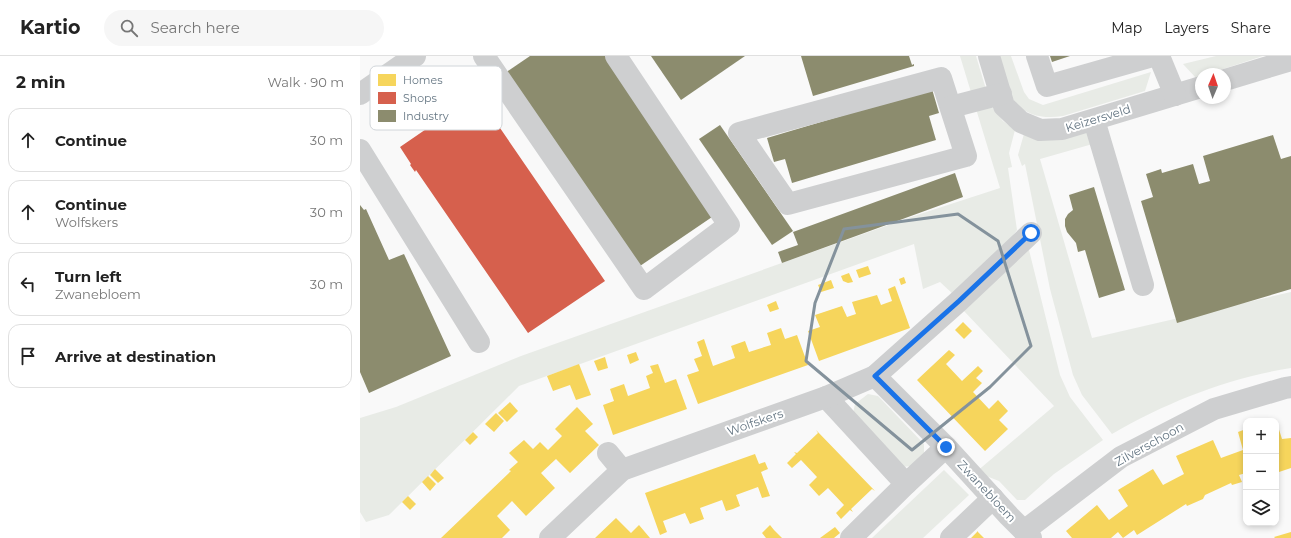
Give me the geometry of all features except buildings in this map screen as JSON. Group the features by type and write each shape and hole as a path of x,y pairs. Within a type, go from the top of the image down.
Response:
{"street":[{"path":"401,66 415,56"},
{"path":"484,56 491,66"},
{"path":"502,82 644,289 729,225 616,56"},
{"name":"Keizersveld","path":"989,56 1004,106 1021,122 1040,130 1062,129 1195,89"},
{"path":"1037,56 1047,86 1153,56"},
{"path":"1159,56 1175,95"},
{"path":"1231,78 1291,60"},
{"path":"941,78 951,107 966,156 788,204 738,133 941,78"},
{"path":"360,94 370,87"},
{"path":"951,107 1001,94"},
{"path":"1094,120 1143,286"},
{"path":"360,150 479,342"},
{"name":"Wolfskers","path":"550,538 615,461 826,397 875,376 959,301 1031,233"},
{"name":"Zwanebloem","path":"875,376 946,447 1027,534"},
{"name":"Zilverschoon","path":"1027,534 1121,457 1214,409 1291,387"},
{"path":"826,397 906,484"},
{"path":"851,538 946,447"},
{"path":"951,538 993,498"}],"highlighted area":[{"path":"958,214 998,241 1031,346 990,387 912,450 806,361 815,303 844,229"}],"shaded area":[{"path":"960,56 976,56 991,106 1003,121 1015,130 1009,153 1012,167 1008,168 1017,230 999,254 953,294 940,282 923,289 914,244 519,386 389,515 366,522 360,512 360,418 396,407 521,356 911,217 1000,188"},
{"path":"998,56 1011,56 1024,92 1029,99 1043,105 1151,72 1145,91 1063,116 1048,117 1034,115 1022,109 1012,98 1006,84"},
{"path":"1216,56 1263,56 1226,68 1195,68 1195,77 1183,64"},
{"path":"1092,129 1096,143 1040,159 1092,338 1291,292 1291,368 1244,378 1198,393 1133,422 1112,434 1082,395 1073,375 1050,289 1025,164 1022,166 1018,155 1024,134"},
{"path":"1028,246 1060,375 1070,397 1103,440 1054,474 1025,500 1017,500 999,481 976,472 1054,406 963,310"},
{"path":"868,394 878,396 924,444 924,453 911,466 902,467 853,413 855,404"},
{"path":"944,470 969,495 923,538 872,538"}],"route":[{"path":"946,447 875,376 959,301 1031,233"}]}
